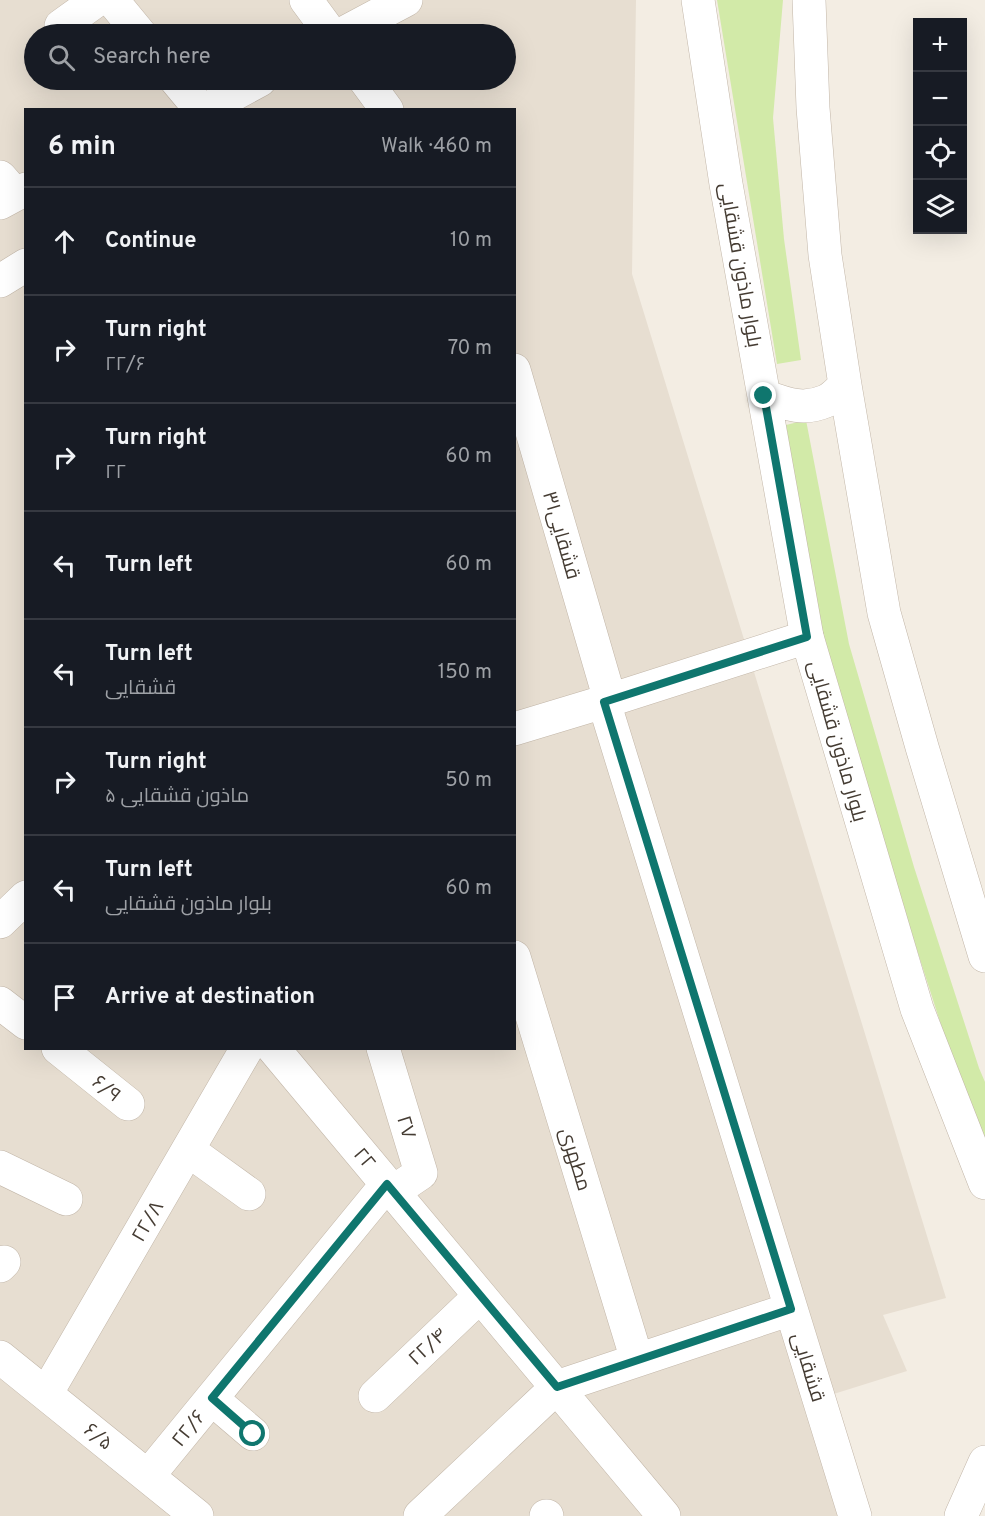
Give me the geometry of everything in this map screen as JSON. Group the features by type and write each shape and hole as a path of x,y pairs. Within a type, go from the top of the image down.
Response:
{"street":[{"path":"64,24 97,0"},
{"path":"112,0 132,24"},
{"path":"306,0 324,24"},
{"path":"361,24 406,0"},
{"path":"809,0 813,108 825,255 885,613 921,747 985,956"},
{"name":"بلوار ماذون قشقایی","path":"696,4 807,637 916,1009 985,1183"},
{"path":"184,90 199,108"},
{"path":"209,108 242,90"},
{"path":"372,90 386,108"},
{"path":"0,281 24,266"},
{"name":"۳۱قشقایی","path":"516,377 607,701"},
{"path":"764,396 789,405 807,406 828,400 845,385"},
{"path":"516,728 807,637"},
{"name":"قشقایی","path":"607,701 855,1516"},
{"path":"0,922 24,899"},
{"name":"مطهری","path":"516,964 637,1360"},
{"path":"0,1003 24,1021"},
{"name":"۶/۹","path":"60,1050 128,1104"},
{"name":"۲۲/۸","path":"46,1394 246,1050"},
{"name":"۲۲","path":"275,1050 664,1516"},
{"name":"۲۷","path":"384,1050 421,1173 390,1188"},
{"path":"188,1150 249,1194"},
{"path":"0,1167 66,1200"},
{"name":"۲۲/۶","path":"148,1476 390,1188"},
{"name":"۲۲/۴","path":"375,1396 480,1296"},
{"path":"426,1514 557,1387 791,1309"},
{"name":"۶/۵","path":"0,1357 197,1516"},
{"path":"212,1398 253,1434"},
{"path":"961,1516 985,1462"}],"shaded area":[{"path":"0,0 636,0 632,274 946,1298 883,1315 907,1371 805,1403 840,1516 0,1516"}],"green space":[{"path":"717,0 783,0 773,118 784,239 801,360 777,364"},
{"path":"806,420 849,644 914,867 985,1082 985,1140 952,1059 874,816 817,613 786,425"}],"route":[{"path":"253,1434 212,1398 387,1184 557,1387 791,1309 604,702 807,637 764,396"}]}
